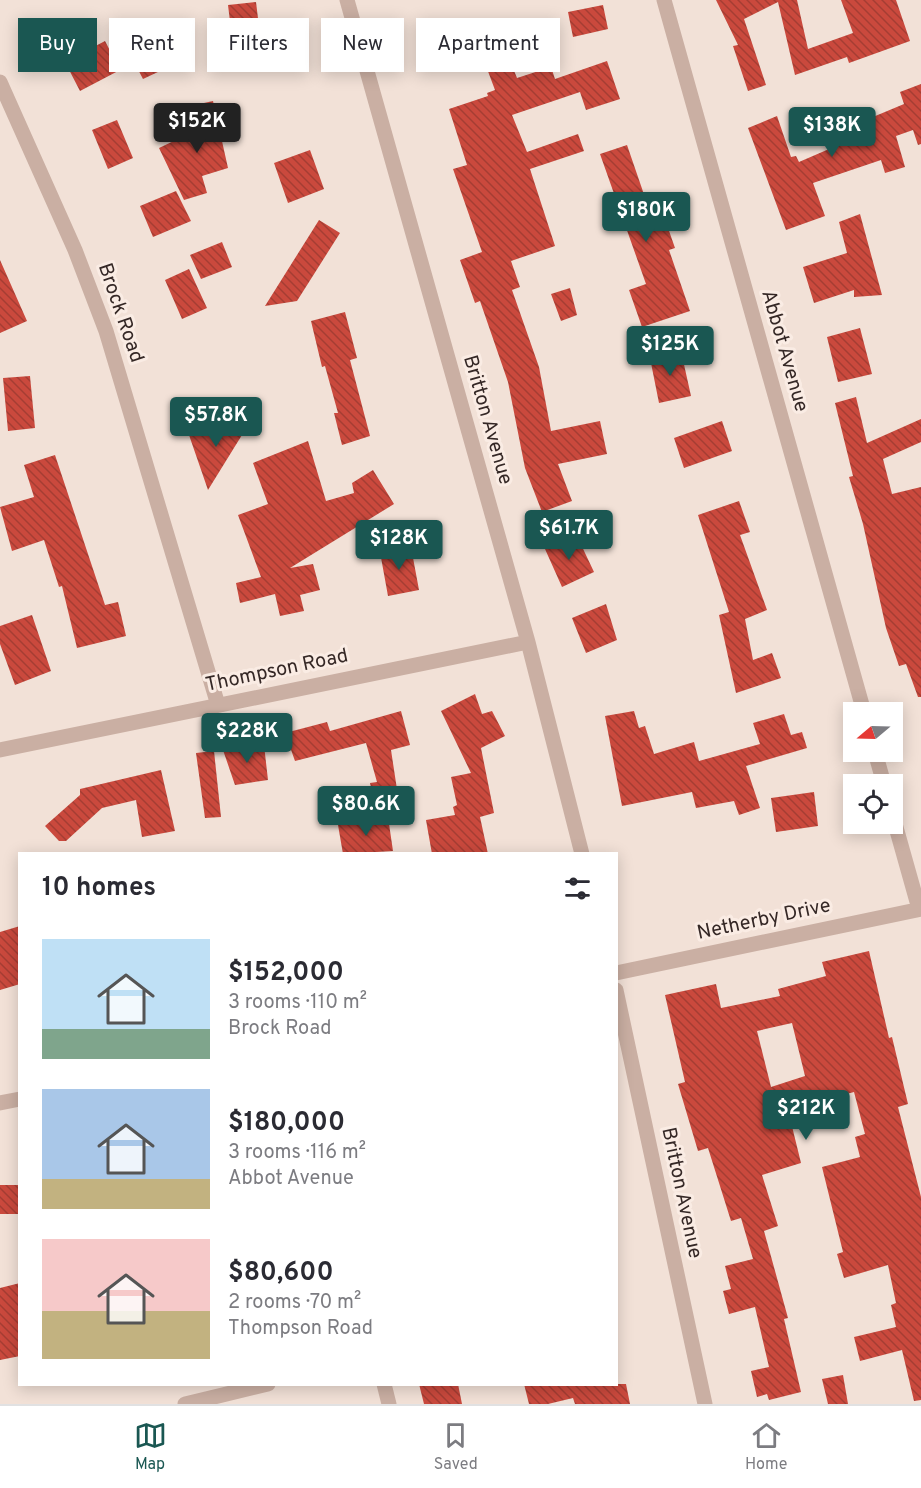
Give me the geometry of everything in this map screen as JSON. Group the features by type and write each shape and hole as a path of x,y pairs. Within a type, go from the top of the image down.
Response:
{"street":[{"name":"Britton Avenue","path":"347,0 528,642 581,852"},
{"name":"Abbot Avenue","path":"664,0 861,702"},
{"name":"Brock Road","path":"0,82 75,250 106,331 219,705"},
{"name":"Thompson Road","path":"0,750 528,642"},
{"path":"898,834 920,909"},
{"name":"Netherby Drive","path":"618,973 920,909"},
{"name":"Britton Avenue","path":"618,999 705,1404"},
{"path":"0,1103 18,1099"},
{"path":"186,1404 260,1386"},
{"path":"384,1386 389,1404"}],"building":[{"path":"716,0 797,0 808,49 853,33 841,0 896,0 910,41 849,63 847,57 795,75 778,2 744,19 766,85 748,91 733,46 738,45"},
{"path":"256,2 258,18 230,18 228,5"},
{"path":"603,5 608,29 573,37 568,12"},
{"path":"105,41 109,49 109,72 116,72 80,91 70,72 97,72 97,45"},
{"path":"607,61 620,99 586,110 580,92 512,115 527,152 578,134 584,151 530,169 555,246 511,261 520,287 512,290 539,367 551,431 600,421 607,454 558,464 572,501 542,512 525,468 508,382 480,301 475,303 460,260 482,252 453,169 467,165 449,109 488,96 487,93 495,90 488,72 515,72 517,78 536,72 553,72 555,79"},
{"path":"139,72 158,72 143,79"},
{"path":"921,84 921,144 918,145 913,130 896,136 905,167 885,173 881,160 813,183 825,216 786,230 748,128 777,116 791,157 796,156 799,162 866,133 861,122 904,104 900,92"},
{"path":"213,101 228,168 202,176 207,193 184,200 159,148 201,128 195,105"},
{"path":"117,120 133,158 108,169 92,130"},
{"path":"627,145 649,209 660,205 675,248 669,250 690,311 642,327 629,290 646,284 600,154"},
{"path":"310,150 324,189 288,203 274,163"},
{"path":"176,191 191,221 153,237 140,206"},
{"path":"860,214 882,295 854,297 854,290 814,303 803,267 847,253 839,222"},
{"path":"319,220 340,233 297,301 265,306"},
{"path":"222,242 232,267 201,279 190,255"},
{"path":"0,260 27,321 0,333"},
{"path":"189,269 207,308 182,319 165,280"},
{"path":"570,288 577,315 561,321 551,294"},
{"path":"345,312 357,358 350,360 370,436 342,445 334,413 338,413 325,366 322,367 311,321"},
{"path":"860,328 872,374 838,382 827,337"},
{"path":"681,351 691,396 659,403 650,358"},
{"path":"30,376 35,428 8,431 3,378"},
{"path":"856,397 867,443 921,419 921,442 883,459 892,494 921,487 921,697 918,697 906,664 899,666 886,628 863,524 849,477 853,476 835,403"},
{"path":"722,421 732,451 684,468 674,438"},
{"path":"250,422 208,490 189,435 214,426"},
{"path":"308,441 326,501 354,493 352,483 373,470 394,504 290,568 313,564 320,590 300,595 304,611 280,616 275,594 240,603 236,583 261,577 238,515 268,504 253,463"},
{"path":"55,455 105,605 118,602 126,636 77,648 62,586 59,587 44,540 12,551 0,507 34,497 24,465"},
{"path":"739,501 750,532 740,535 767,610 745,619 753,660 772,653 781,678 736,693 719,615 729,612 698,515"},
{"path":"576,534 594,572 562,587 545,549"},
{"path":"411,547 419,590 388,596 380,552"},
{"path":"606,604 617,640 586,653 572,618"},
{"path":"32,615 51,671 15,685 0,644 0,626"},
{"path":"475,694 482,714 492,711 505,736 481,748 494,813 480,817 488,852 432,852 426,820 455,815 453,807 457,805 451,777 471,773 441,711"},
{"path":"401,711 410,745 391,750 398,796 374,801 370,783 377,782 366,743 295,761 285,733 327,722 330,731"},
{"path":"634,711 639,728 645,726 654,754 694,742 699,761 760,744 753,723 784,714 791,735 802,732 807,748 746,766 760,808 739,815 734,801 696,808 692,792 622,806 605,716"},
{"path":"264,745 268,780 235,785 223,750"},
{"path":"214,751 221,817 205,818 196,753"},
{"path":"161,770 175,831 142,837 136,800 102,808 66,841 59,841 45,826 80,795 80,789"},
{"path":"814,792 818,826 776,832 771,798"},
{"path":"388,817 393,851 343,852 338,825"},
{"path":"18,927 18,985 0,990 0,932"},
{"path":"869,951 889,1038 892,1037 908,1104 898,1107 921,1197 921,1400 914,1401 902,1350 860,1361 854,1337 896,1327 891,1305 896,1303 888,1265 844,1278 837,1254 843,1252 822,1167 860,1157 855,1137 865,1134 854,1092 788,1110 801,1163 762,1175 778,1226 764,1231 788,1318 784,1319 801,1392 769,1400 767,1394 757,1397 751,1371 769,1367 755,1307 729,1314 723,1291 731,1289 725,1266 753,1259 741,1218 731,1221 708,1148 698,1151 678,1084 685,1082 665,995 716,984 721,1008 780,996 778,989 826,976 822,962","holes":["792,1023 805,1076 771,1087 757,1031"]},
{"path":"0,1185 18,1185 18,1214 0,1214"},
{"path":"18,1284 18,1356 0,1360 0,1288"},
{"path":"843,1375 848,1404 828,1404 822,1379"},
{"path":"618,1384 626,1384 630,1404 575,1404 573,1398 548,1404 529,1404 524,1386 618,1386"},
{"path":"420,1386 458,1386 462,1404 424,1404"}]}
